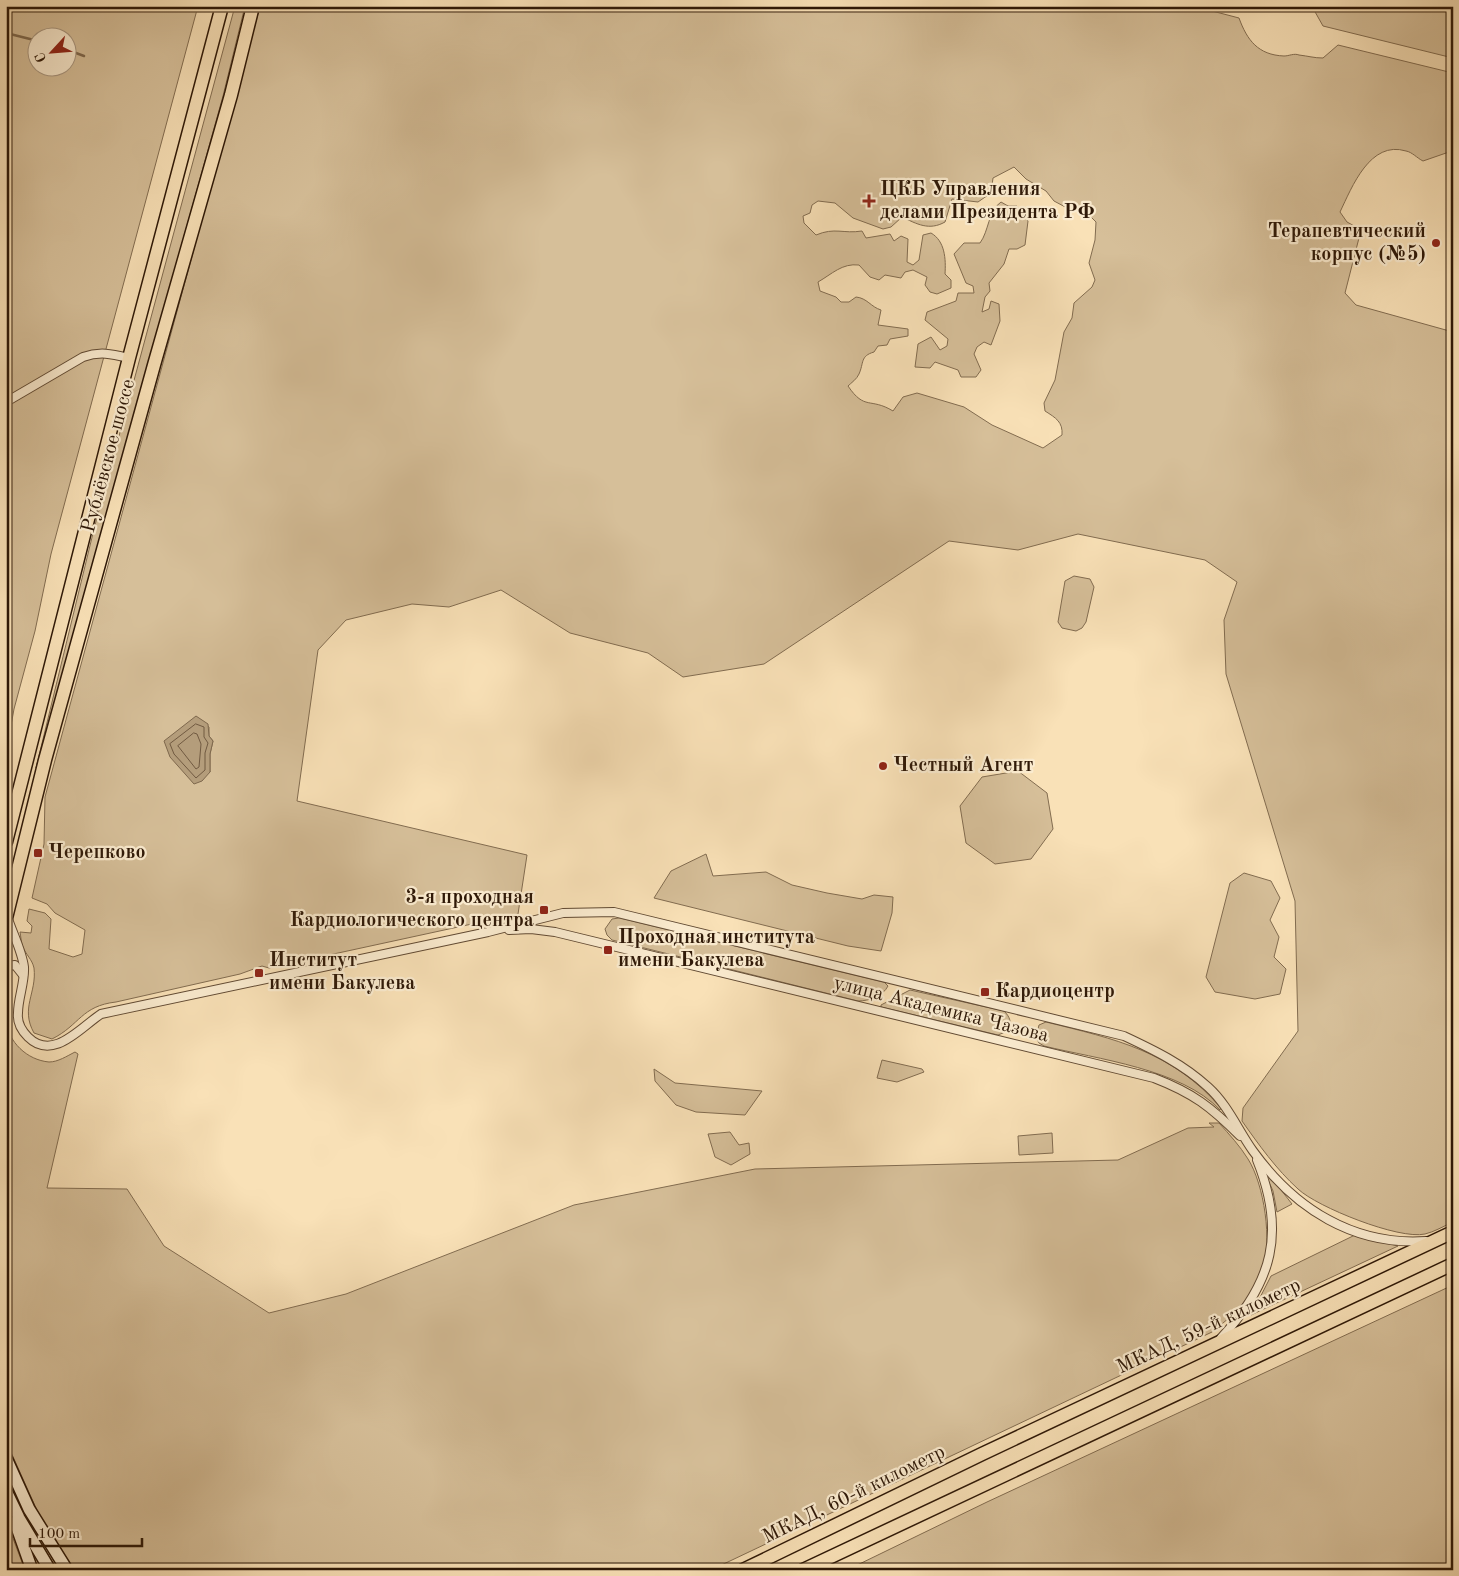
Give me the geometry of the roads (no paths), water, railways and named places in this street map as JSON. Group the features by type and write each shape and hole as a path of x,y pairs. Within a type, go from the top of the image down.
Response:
{"main road":[{"name":"Рублёвское шоссе","path":"6,842 129,358 222,6"},
{"name":"Рублёвское шоссе","path":"6,917 45,760 231,95 254,6"},
{"name":"МКАД, 59-й километр","path":"982,1454 1453,1232"},
{"path":"803,1570 992,1479 1453,1264"},
{"name":"МКАД, 60-й километр","path":"742,1570 982,1454"},
{"path":"6,1458 29,1509 67,1570"},
{"path":"6,1492 32,1570"},
{"path":"6,1492 50,1570"}],"street":[{"path":"6,402 83,357 95,353 107,353 129,358"},
{"name":"улица Академика Чазова","path":"6,917 22,958 23,976 17,1015 21,1028 30,1038 41,1044 52,1046 74,1036 101,1014 488,932 563,913 614,912 1124,1036 1171,1060 1209,1088 1232,1117 1251,1148 1267,1186 1272,1209 1273,1245 1266,1271 1241,1317 1216,1344"},
{"name":"улица Академика Чазова","path":"488,932 531,929 555,932 1154,1078 1182,1089 1203,1102 1251,1148 1295,1198 1331,1221 1401,1243 1436,1240"},
{"path":"6,966 15,965 23,976"}],"water":[{"path":"196,716 208,724 209,736 213,741 210,754 210,772 202,781 194,784 170,757 164,741"}],"waterway":[{"path":"6,33 28,38"},
{"path":"78,54 84,56"}],"place":[{"name":"ЦКБ Управления делами Президента РФ","path":"869,201"},
{"name":"Терапевтический корпус (№5)","path":"1436,243"},
{"name":"Честный Агент","path":"883,766"},
{"name":"Черепково","path":"38,853"},
{"name":"3-я проходная Кардиологического центра","path":"544,910"},
{"name":"Проходная института имени Бакулева","path":"608,950"},
{"name":"Институт имени Бакулева","path":"259,973"},
{"name":"Кардиоцентр","path":"985,992"}]}
